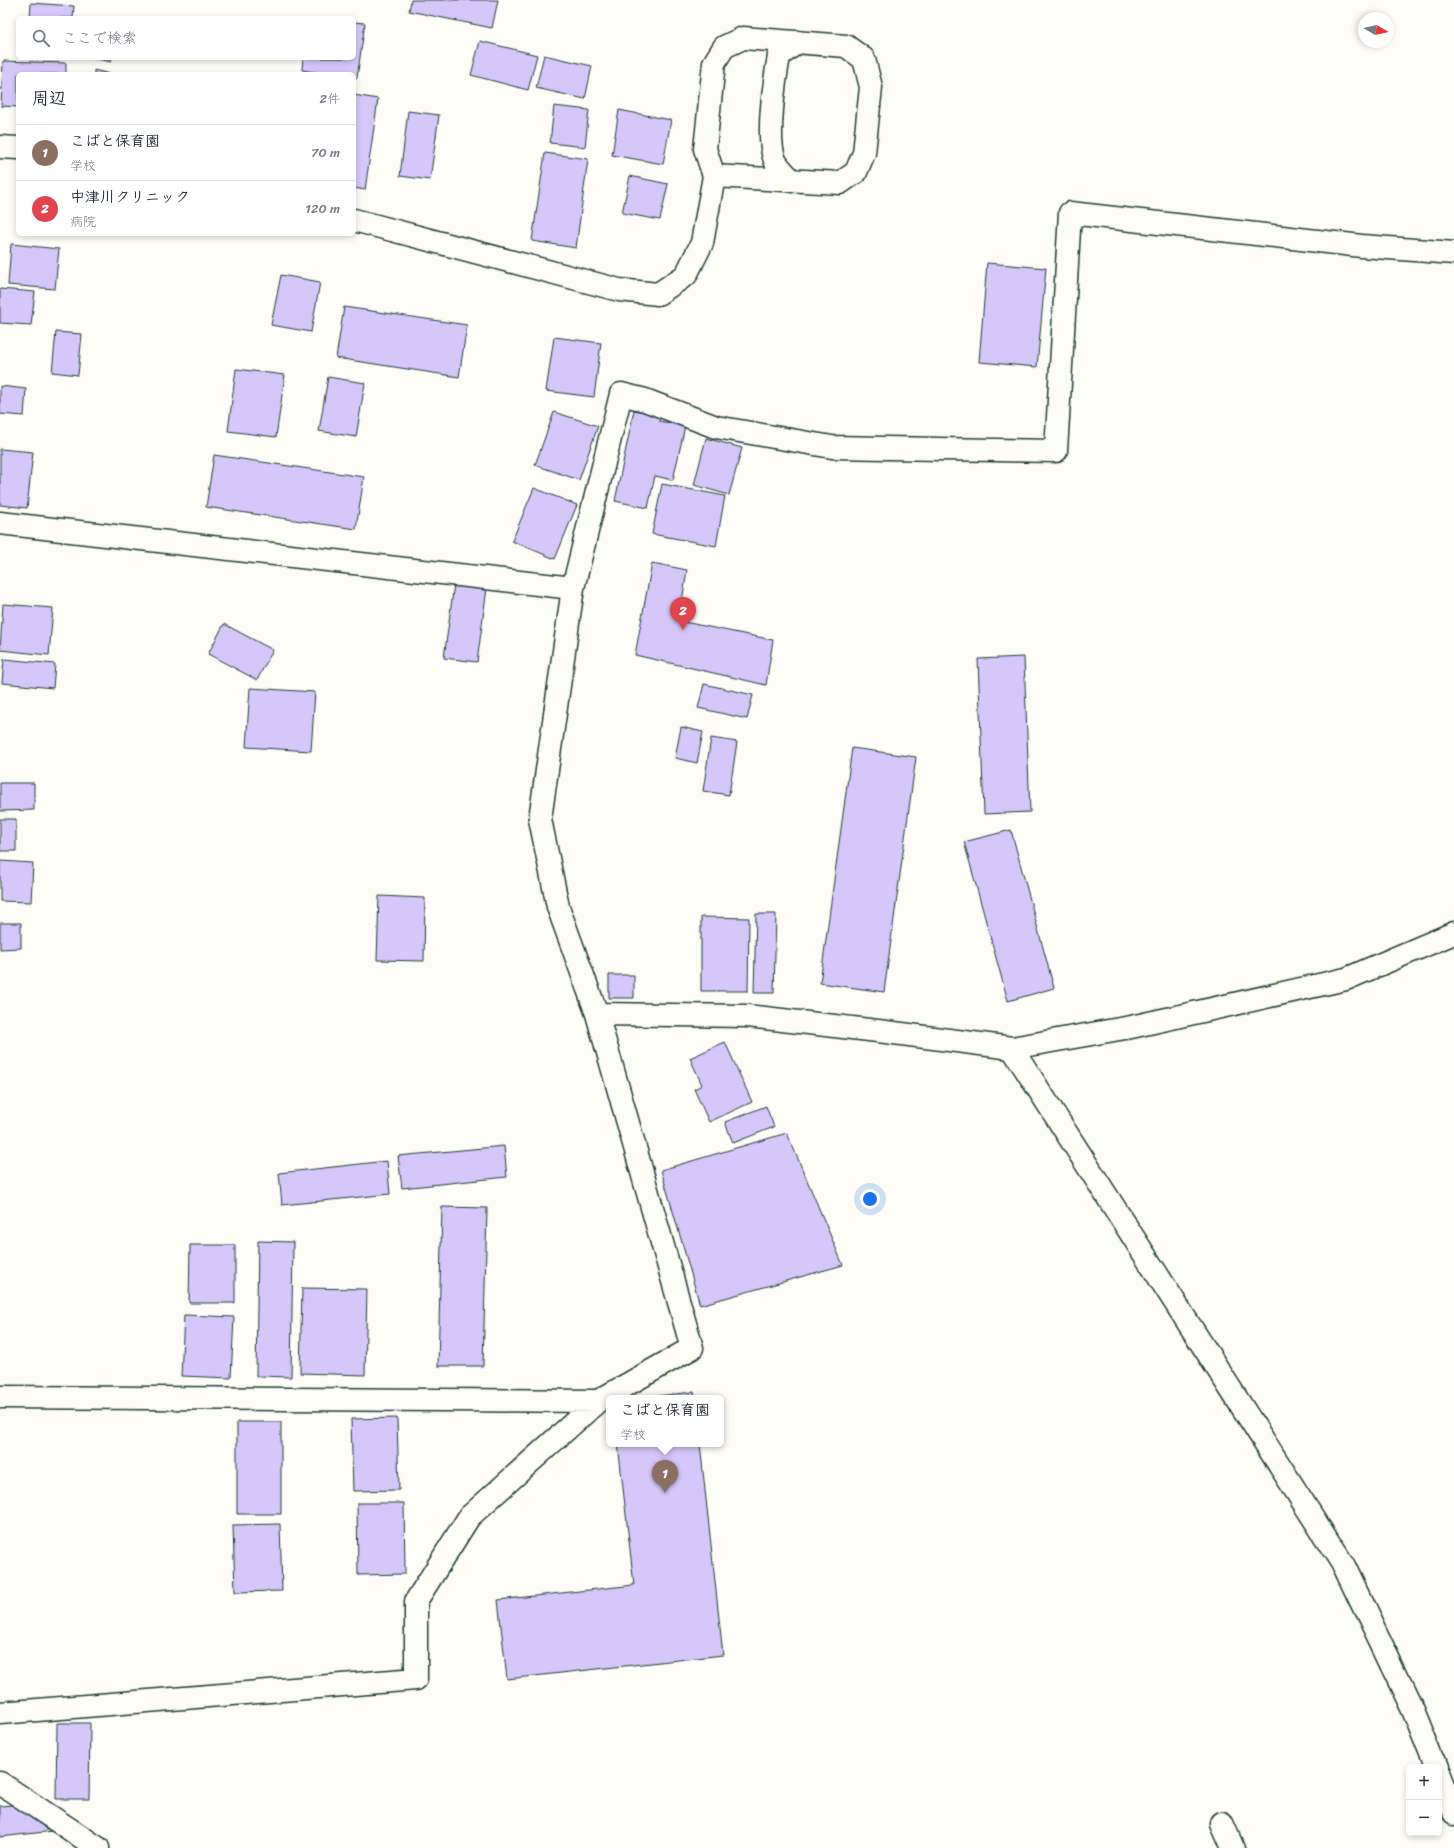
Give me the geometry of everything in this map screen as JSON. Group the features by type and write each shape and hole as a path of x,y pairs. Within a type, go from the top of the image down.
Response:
{"street":[{"path":"356,221 619,290 658,294 686,275 702,243 714,176 705,149 714,62 724,47 743,38 846,46 864,59 871,87 864,153 856,172 840,183 714,176"},
{"path":"792,181 776,161 771,142 775,78 779,56 798,42"},
{"path":"0,147 16,148"},
{"path":"609,1395 692,1348 597,1014 558,907 540,819 573,588 621,394 645,400 716,427 832,447 1056,451 1070,213 1362,246 1454,253"},
{"path":"0,523 573,588"},
{"path":"597,1014 747,1016 1012,1048 1131,1027 1346,979 1454,933"},
{"path":"1012,1048 1344,1566 1414,1710 1435,1764"},
{"path":"0,1713 416,1679 416,1601 469,1517 598,1401 606,1396"},
{"path":"0,1397 598,1401"},
{"path":"0,1783 98,1848"},
{"path":"1442,1783 1454,1813"},
{"path":"1222,1823 1233,1848"}],"building":[{"path":"411,0 498,0 492,28 409,11"},
{"path":"31,3 74,6 73,16 30,16"},
{"path":"356,22 365,23 357,78 356,72 315,72 302,70 303,60 356,60"},
{"path":"480,41 537,55 528,90 471,75"},
{"path":"544,55 592,66 585,99 536,88"},
{"path":"3,61 66,63 66,72 16,72 16,107 1,106"},
{"path":"356,95 378,99 365,190 356,188"},
{"path":"554,106 589,110 585,147 550,143"},
{"path":"619,110 671,120 663,164 612,155"},
{"path":"408,111 439,115 430,180 400,176"},
{"path":"545,153 588,159 576,248 532,241"},
{"path":"630,176 668,184 660,220 622,213"},
{"path":"11,244 59,249 55,289 8,285"},
{"path":"987,263 1046,268 1037,367 979,362"},
{"path":"281,275 320,282 311,332 271,325"},
{"path":"0,289 35,292 31,325 0,323"},
{"path":"344,307 467,325 459,377 336,358"},
{"path":"56,332 82,334 78,375 52,372"},
{"path":"554,337 601,343 594,397 546,391"},
{"path":"236,369 285,375 276,437 228,431"},
{"path":"328,377 365,383 356,437 319,431"},
{"path":"0,386 26,389 24,416 0,414"},
{"path":"634,410 660,415 659,421 685,426 673,480 655,476 648,508 615,501"},
{"path":"554,412 598,426 579,480 535,465"},
{"path":"706,438 742,448 729,495 694,485"},
{"path":"0,449 33,452 27,508 0,505"},
{"path":"214,455 364,477 356,529 206,507"},
{"path":"662,484 725,496 716,546 652,534"},
{"path":"534,488 577,505 555,559 512,541"},
{"path":"652,563 687,570 679,621 773,640 766,685 635,655"},
{"path":"454,584 487,588 477,662 444,658"},
{"path":"3,604 53,608 49,655 0,650"},
{"path":"224,624 273,650 257,680 208,654"},
{"path":"1024,657 1030,812 984,814 978,659"},
{"path":"4,659 55,664 53,688 2,683"},
{"path":"704,684 753,695 747,719 698,708"},
{"path":"250,688 315,692 311,751 246,747"},
{"path":"681,727 703,732 697,763 675,758"},
{"path":"711,738 737,742 729,795 703,791"},
{"path":"852,748 916,757 884,992 820,983"},
{"path":"0,783 34,783 34,810 0,811"},
{"path":"0,819 16,819 16,851 0,851"},
{"path":"1011,830 1054,988 1008,1001 964,842"},
{"path":"0,861 33,863 31,902 0,901"},
{"path":"379,896 425,898 424,961 377,960"},
{"path":"756,914 776,914 774,993 754,993"},
{"path":"701,917 749,918 748,991 701,991"},
{"path":"0,923 21,923 21,948 0,949"},
{"path":"609,975 634,975 634,998 609,998"},
{"path":"725,1042 752,1102 709,1122 694,1089 702,1085 690,1058"},
{"path":"766,1106 774,1127 733,1143 725,1122"},
{"path":"787,1133 843,1265 700,1305 661,1170"},
{"path":"504,1146 507,1177 402,1188 398,1156"},
{"path":"387,1161 390,1194 282,1205 279,1173"},
{"path":"442,1207 487,1208 483,1366 438,1366"},
{"path":"258,1241 293,1242 291,1377 256,1376"},
{"path":"190,1245 235,1245 235,1303 189,1303"},
{"path":"302,1288 367,1289 365,1375 300,1373"},
{"path":"184,1315 234,1317 231,1378 181,1376"},
{"path":"694,1392 694,1395 666,1395"},
{"path":"397,1418 399,1490 353,1491 351,1419"},
{"path":"237,1422 281,1422 281,1514 237,1514"},
{"path":"618,1447 700,1447 723,1655 507,1679 498,1600 634,1585"},
{"path":"357,1503 404,1503 405,1574 358,1575"},
{"path":"280,1524 282,1591 235,1592 233,1525"},
{"path":"57,1723 90,1723 89,1799 56,1799"},
{"path":"24,1804 54,1831 0,1837 0,1806"}],"place":[{"name":"中津川クリニック","path":"683,630"},
{"name":"こばと保育園","path":"665,1493"}]}
